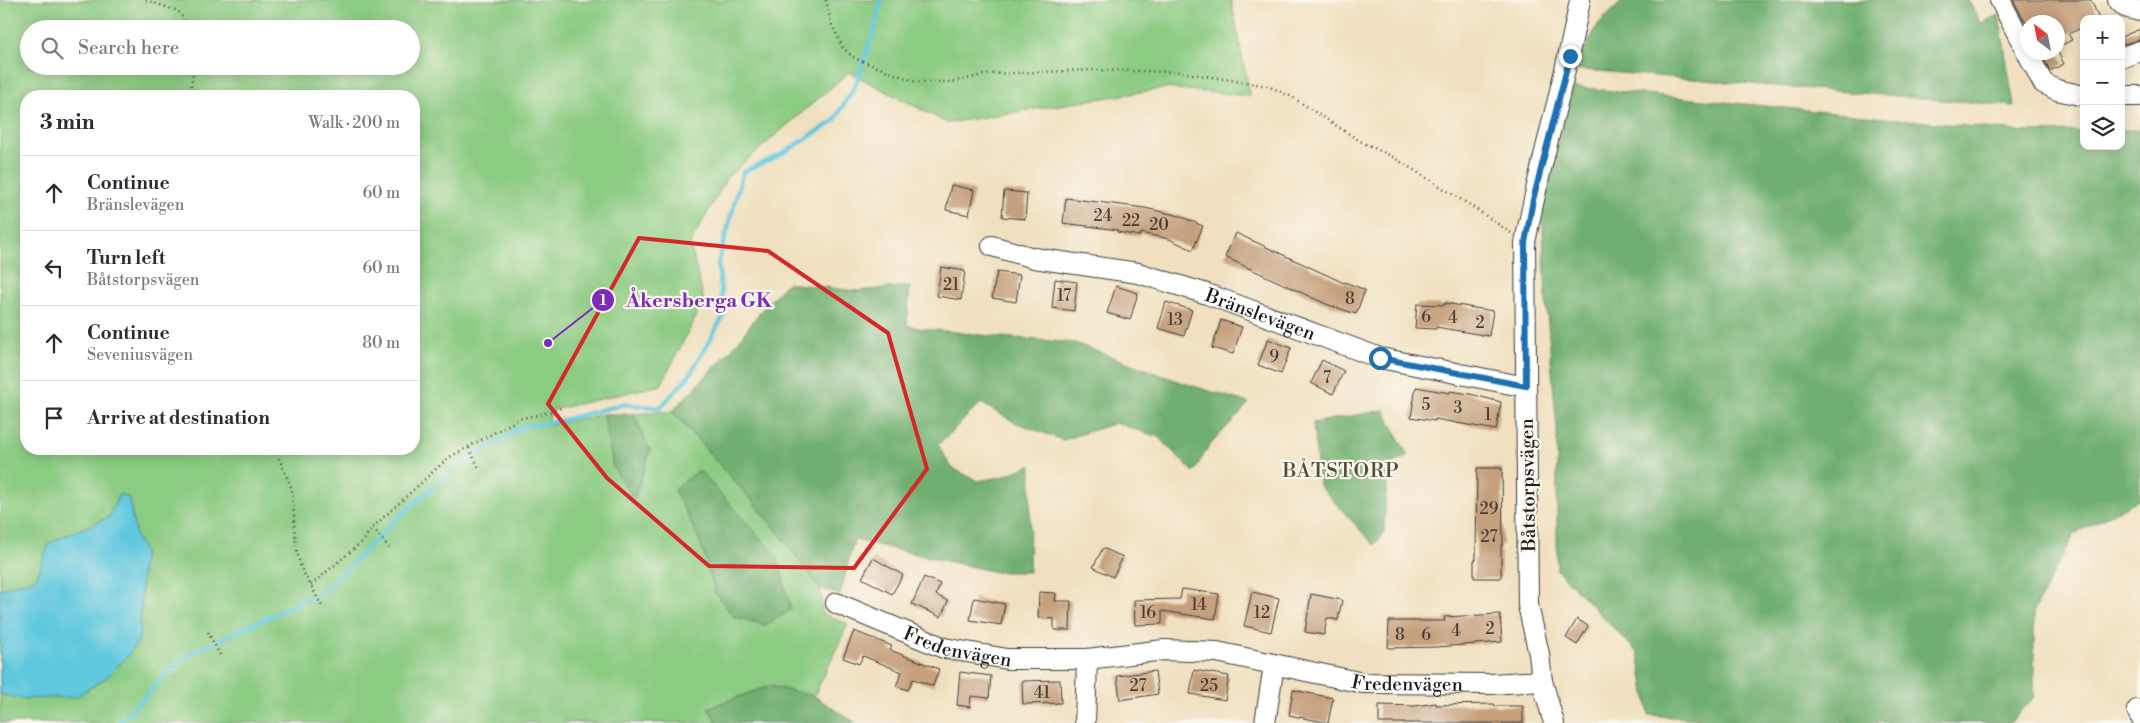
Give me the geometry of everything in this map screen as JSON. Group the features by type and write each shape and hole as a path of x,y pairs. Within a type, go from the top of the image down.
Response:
{"street":[{"name":"Båtstorpsvägen","path":"1554,723 1542,681 1539,654 1528,605 1525,243 1533,200 1570,56 1580,0"},
{"path":"2000,0 2043,83 2057,90 2080,95"},
{"path":"2118,0 2125,7 2140,11"},
{"path":"2125,56 2140,50"},
{"path":"2125,96 2140,96"},
{"name":"Bränslevägen","path":"992,246 1034,258 1138,273 1207,294 1380,358 1526,386"},
{"name":"Fredenvägen","path":"836,603 944,648 1007,659 1087,659 1164,650 1217,652 1363,683 1491,684 1542,681"},
{"path":"1085,723 1087,659"},
{"path":"1265,723 1274,665"}],"path":[{"path":"146,0 178,11 184,20"},
{"path":"826,0 831,23 843,48 854,58 916,82 954,82 988,74 1094,70 1180,72 1268,86 1292,97 1360,141 1393,157 1470,205 1525,243"},
{"path":"191,90 193,75"},
{"path":"311,585 363,541 372,528 448,458 521,418 543,414 564,407"},
{"path":"469,448 480,470"},
{"path":"278,455 292,489 296,548 302,568 323,608"},
{"path":"372,528 389,548"},
{"path":"208,632 220,655"}],"highlighted area":[{"path":"639,238 768,251 888,333 927,469 854,568 709,566 607,478 548,404"}],"green space":[{"path":"0,0 1231,0 1250,96 1166,88 947,123 849,72 727,177 690,244 704,301 661,385 552,410 546,426 604,414 613,467 634,499 650,450 633,414 672,411 769,520 820,588 823,614 848,624 814,696 769,686 708,708 718,723 0,723"},
{"path":"1624,0 1968,0 1981,23 1999,15 2014,106 1573,69 1599,23"},
{"path":"1573,87 2026,132 2080,131 2080,150 2125,150 2125,130 2140,130 2140,499 2074,534 2034,610 2034,697 2010,723 1743,723 1649,715 1638,653 1557,570 1557,430 1546,301 1542,202"},
{"path":"787,283 857,291 910,286 907,325 918,328 999,337 1075,343 1180,382 1249,403 1208,447 1194,472 1158,437 1116,423 1063,440 1014,422 981,403 938,445 952,468 978,481 1001,477 1031,465 1029,572 996,572 854,540 840,595 820,588 769,520 672,411 733,348 763,308"},
{"path":"1384,410 1408,456 1391,464 1386,493 1384,533 1374,545 1319,485 1313,423"},
{"path":"604,414 633,414 650,450 634,500 613,467"},
{"path":"699,470 777,556 791,610 766,625 734,617 715,593 700,541 674,489"},
{"path":"769,686 814,696 856,723 718,723 708,708"}],"water":[{"path":"119,494 129,498 136,536 144,552 140,637 130,654 106,678 75,697 23,699 0,694 0,589 36,579 49,543 109,517"}],"building":[{"path":"2013,0 2091,0 2097,15 2080,15 2080,29 2068,34 2072,40 2065,44 2065,15 2021,15"},
{"path":"2140,29 2140,39 2125,44 2125,35"},
{"path":"2045,60 2062,60 2064,64 2050,71"},
{"path":"951,185 974,190 969,215 946,210"},
{"path":"1004,191 1027,193 1025,219 1002,217"},
{"path":"1066,198 1145,208 1180,216 1203,226 1193,250 1169,239 1141,233 1140,236 1117,232 1118,230 1063,223"},
{"path":"1236,233 1344,283 1365,290 1356,314 1326,304 1225,257"},
{"path":"941,267 965,271 961,300 937,296"},
{"path":"997,272 1020,275 1016,302 992,298"},
{"path":"1055,279 1077,282 1074,311 1052,308"},
{"path":"1116,286 1138,293 1130,320 1107,313"},
{"path":"1166,302 1192,310 1184,336 1158,328"},
{"path":"1445,303 1493,311 1489,336 1436,327 1436,329 1415,328 1417,304 1445,305"},
{"path":"1221,320 1242,327 1233,354 1212,348"},
{"path":"1268,339 1291,348 1281,374 1258,365"},
{"path":"1322,360 1344,371 1333,394 1311,383"},
{"path":"1416,387 1450,393 1450,391 1470,394 1501,402 1496,430 1435,419 1435,421 1411,417"},
{"path":"1477,468 1502,468 1503,545 1501,545 1501,578 1474,578 1474,560 1476,560"},
{"path":"1103,548 1123,557 1113,577 1093,567"},
{"path":"873,558 903,575 892,594 862,578"},
{"path":"924,577 940,584 936,595 948,601 941,617 912,604"},
{"path":"1182,589 1219,594 1215,619 1162,611 1162,624 1135,625 1134,600 1180,599"},
{"path":"1039,592 1056,593 1055,601 1071,601 1070,630 1054,630 1054,619 1038,618"},
{"path":"1252,592 1279,598 1271,632 1244,626"},
{"path":"1311,594 1342,600 1338,620 1327,618 1324,635 1305,632"},
{"path":"974,598 1005,604 1001,625 970,620"},
{"path":"1500,614 1502,642 1437,647 1388,648 1389,621 1445,621 1444,617"},
{"path":"1577,619 1588,626 1577,645 1566,638"},
{"path":"854,631 892,646 890,650 939,669 933,686 913,679 908,690 896,686 902,672 863,656 859,664 843,658"},
{"path":"1194,670 1229,676 1225,700 1190,694"},
{"path":"1155,671 1158,694 1120,700 1117,676"},
{"path":"960,672 991,676 989,698 971,696 970,707 957,705"},
{"path":"1060,680 1061,703 1023,704 1022,681"},
{"path":"1293,690 1333,698 1328,723 1289,715"},
{"path":"1436,703 1436,705 1494,704 1495,706 1523,706 1523,723 1379,723 1379,705 1415,706"}],"waterway":[{"path":"119,723 176,664 190,654 325,590 402,514 454,469 520,427 559,421 624,404 660,408 689,376 724,315 718,264 743,172 780,155 834,121 855,86 876,25 881,0"}],"place":[{"name":"Åkersberga GK","path":"548,343"}],"district":[{"name":"BÅTSTORP","path":"1341,470"}],"route":[{"path":"1380,358 1434,370 1526,386 1525,243 1533,200 1570,56"}]}
